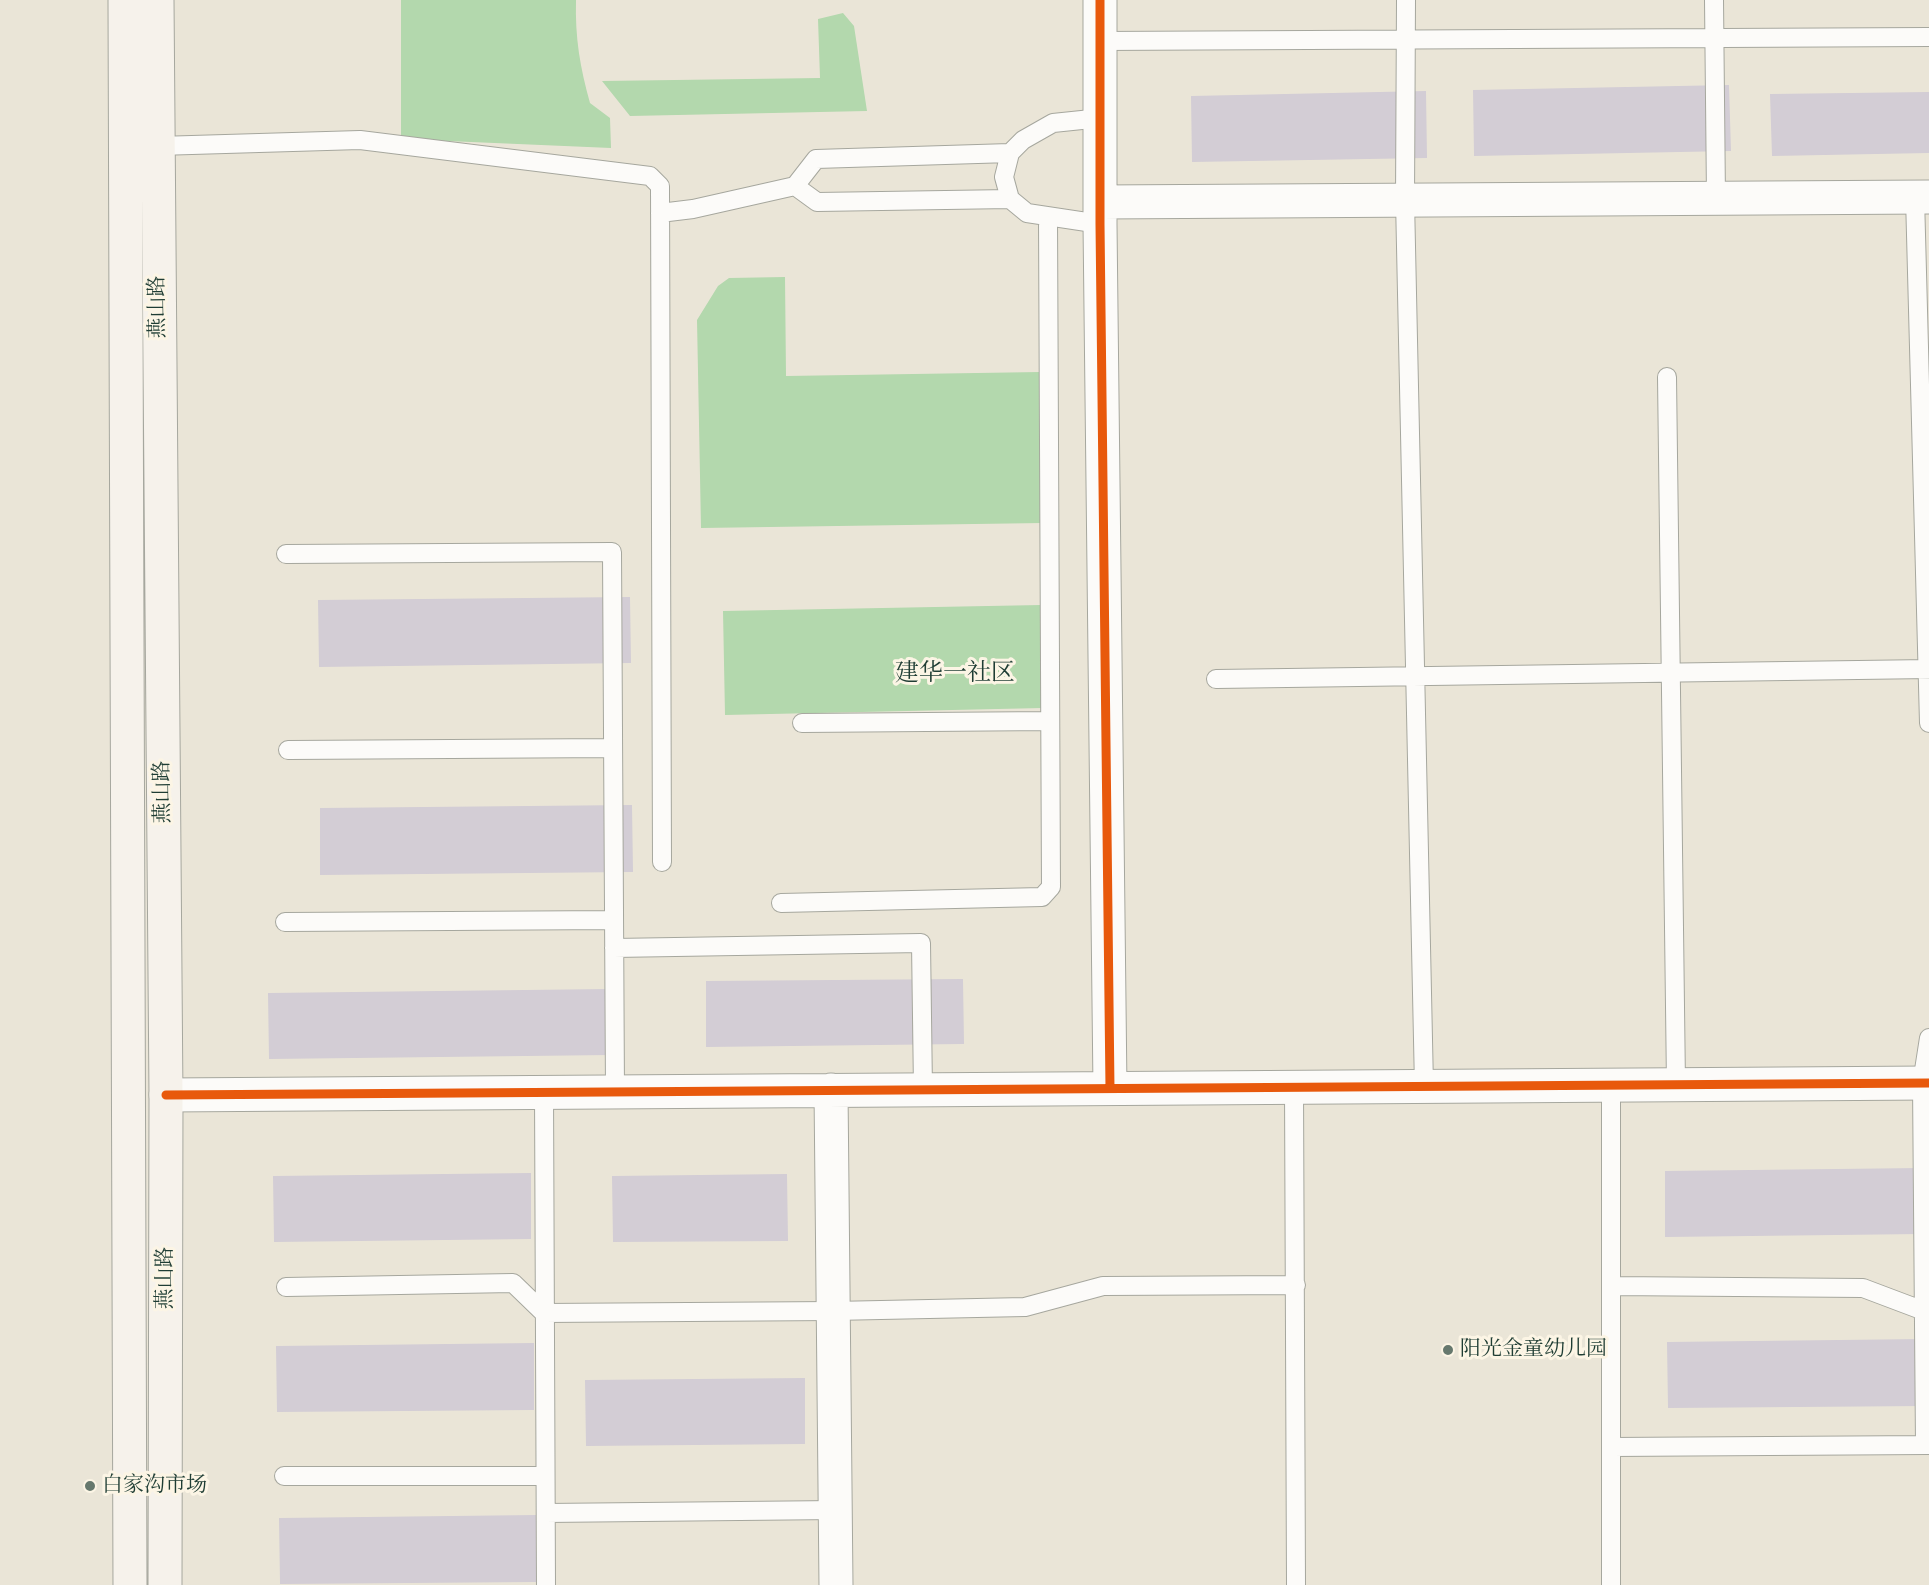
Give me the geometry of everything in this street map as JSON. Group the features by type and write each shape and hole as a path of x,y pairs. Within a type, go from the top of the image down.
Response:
{"main road":[{"name":"燕山路","path":"125,0 130,1585"},
{"name":"燕山路","path":"157,0 166,1095 165,1585"}],"street":[{"path":"1100,0 1100,213 1110,1088"},
{"path":"1100,213 1405,200 1922,197"},
{"path":"166,1095 1926,1083"},
{"path":"831,1090 836,1585"}],"lane":[{"path":"1406,0 1405,200 1424,1086"},
{"path":"1714,0 1716,198"},
{"path":"1100,41 1929,38"},
{"path":"1100,213 1048,218 1027,213 1010,199 1004,177 1010,153 1023,140 1053,123 1101,118"},
{"path":"158,146 360,140 650,176 660,186 662,862"},
{"path":"660,213 693,209 795,186 816,159 1010,153"},
{"path":"795,186 817,202 1010,199"},
{"path":"1922,197 1929,723"},
{"path":"781,903 1042,897 1051,887 1048,218"},
{"path":"1667,377 1676,1085"},
{"path":"286,554 612,552 615,1092"},
{"path":"1216,679 1928,669"},
{"path":"802,723 1050,721"},
{"path":"288,750 613,747"},
{"path":"285,922 614,920"},
{"path":"614,948 921,943 923,1090"},
{"path":"1611,1447 1927,1445 1926,1083 1929,1038"},
{"path":"1611,1085 1611,1585"},
{"path":"1294,1088 1296,1585"},
{"path":"544,1092 546,1585"},
{"path":"286,1287 513,1283 544,1313 1025,1307 1103,1286 1296,1285"},
{"path":"1611,1286 1863,1287 1926,1311"},
{"path":"284,1476 545,1476"},
{"path":"546,1514 836,1510"}],"green space":[{"path":"401,0 576,0 577,40 583,77 590,103 610,118 611,148 401,139"},
{"path":"843,13 854,26 867,111 630,116 602,81 820,78 818,19"},
{"path":"785,277 786,376 1040,372 1043,523 701,528 697,320 718,286 729,278"},
{"path":"1041,605 1043,708 725,715 723,611"}],"building":[{"path":"1729,85 1731,151 1474,156 1473,90"},
{"path":"1426,91 1427,158 1192,162 1191,96"},
{"path":"1929,92 1929,153 1772,156 1770,94"},
{"path":"630,597 631,663 319,667 318,600"},
{"path":"632,805 633,872 320,875 320,808"},
{"path":"963,979 964,1044 706,1047 706,981"},
{"path":"610,989 611,1055 269,1059 268,993"},
{"path":"1921,1168 1922,1234 1665,1237 1665,1171"},
{"path":"531,1173 531,1239 274,1242 273,1176"},
{"path":"787,1174 788,1241 613,1242 612,1176"},
{"path":"1924,1339 1925,1406 1668,1408 1667,1342"},
{"path":"534,1343 534,1410 277,1412 276,1346"},
{"path":"805,1378 805,1444 586,1446 585,1380"},
{"path":"537,1515 537,1582 280,1584 279,1518"}],"cycle path":[{"path":"1100,0 1100,224 1110,1088"},
{"path":"166,1095 1929,1083"}],"place":[{"name":"阳光金童幼儿园","path":"1448,1350"},
{"name":"白家沟市场","path":"90,1486"}],"district":[{"name":"建华一社区","path":"955,675"}]}
